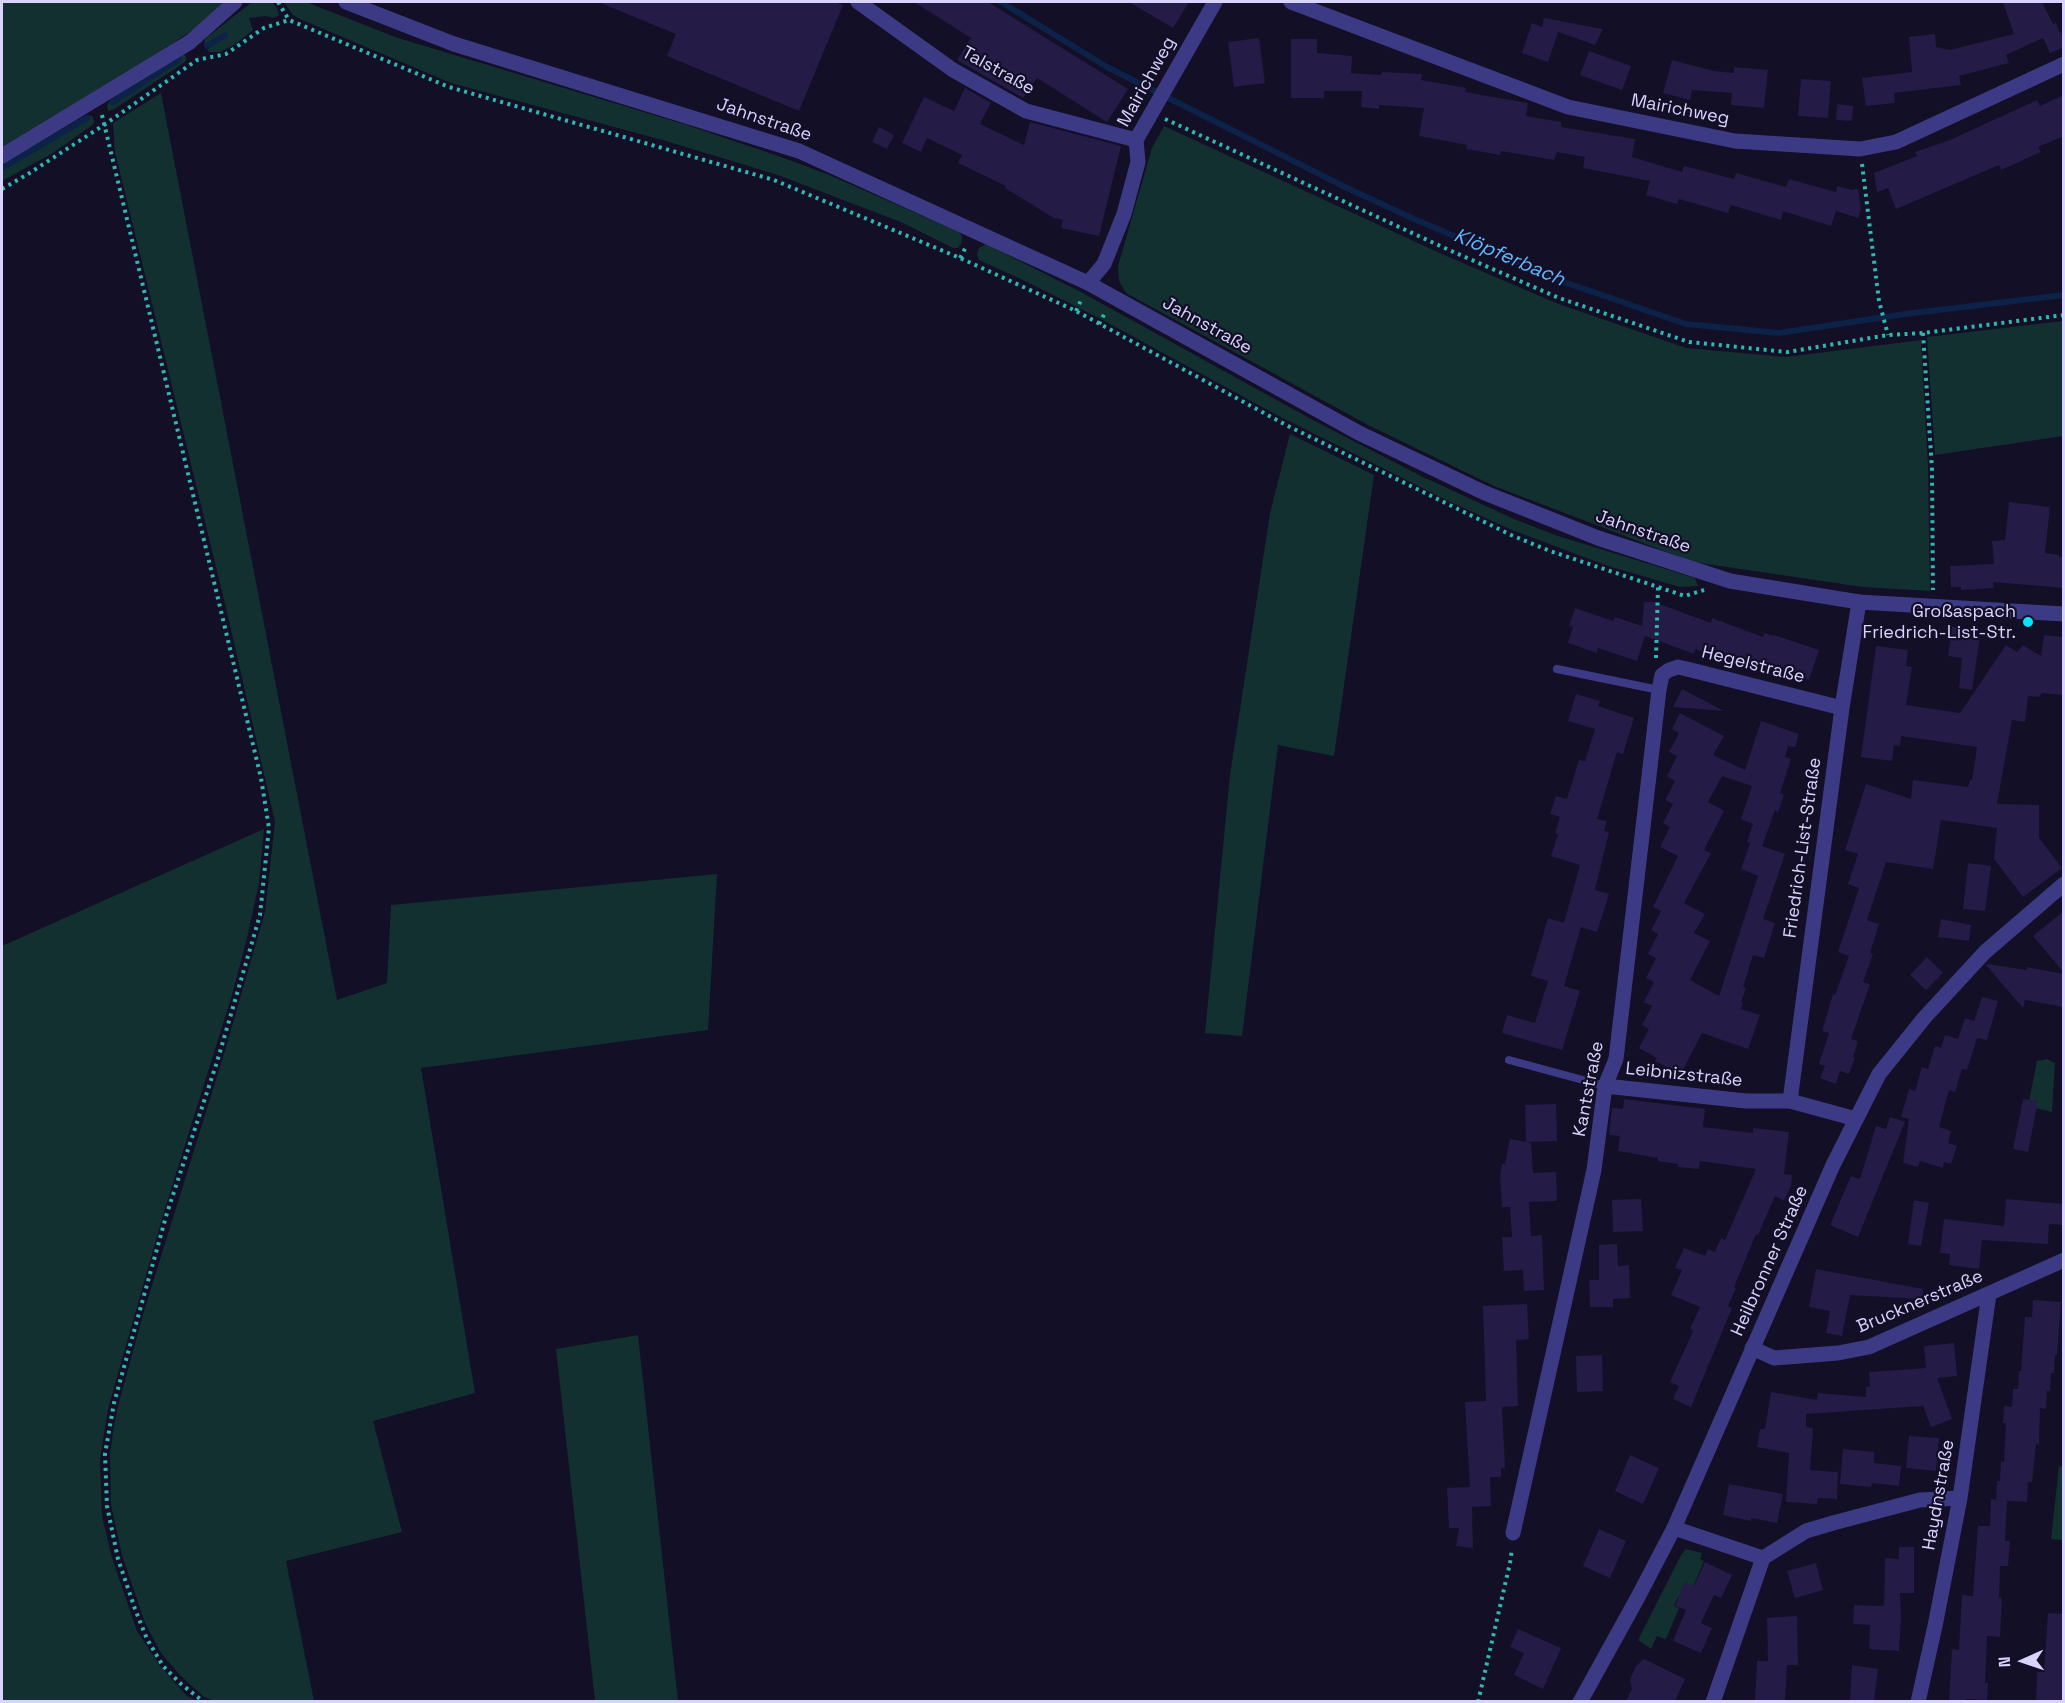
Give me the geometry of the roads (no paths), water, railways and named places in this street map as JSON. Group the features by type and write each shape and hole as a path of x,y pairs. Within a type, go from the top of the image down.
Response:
{"street":[{"path":"2,156 190,42 235,2"},
{"name":"Jahnstraße","path":"346,2 454,44 799,151 1088,283 1359,432 1485,493 1598,538 1730,581 1859,602 2064,614"},
{"name":"Mairichweg","path":"1088,283 1104,264 1124,214 1138,162 1136,140 1215,2"},
{"name":"Mairichweg","path":"1291,2 1568,107 1735,141 1860,149 1896,141 2064,64"},
{"name":"Talstraße","path":"862,9 953,70 1026,111 1136,140"},
{"name":"Friedrich-List-Straße","path":"1790,1101 1842,708 1859,602"},
{"name":"Hegelstraße","path":"1660,682 1669,670 1678,667 1842,708"},
{"name":"Kantstraße","path":"1513,1533 1594,1170 1605,1086 1616,1059 1660,682"},
{"name":"Heilbronner Straße","path":"1580,1701 1674,1528 1828,1176 1879,1074 1925,1017 1985,952 2064,884"},
{"name":"Leibnizstraße","path":"1605,1086 1746,1101 1790,1101 1856,1119"},
{"name":"Brucknerstraße","path":"1752,1348 1774,1359 1838,1353 1869,1347 2064,1260"},
{"name":"Haydnstraße","path":"1918,1701 1960,1498 1989,1294"},
{"path":"1713,1701 1763,1558 1806,1532 1833,1523 1920,1500 1960,1498"},
{"path":"1674,1528 1763,1558"}],"lane":[{"name":"Hegelstraße","path":"1557,669 1660,682"},
{"name":"Leibnizstraße","path":"1509,1060 1605,1086"}],"waterway":[{"name":"Klöpferbach","path":"1001,2 1107,67 1345,187 1558,280 1686,324 1779,333 1905,314 2064,295"},
{"path":"207,46 225,35"},
{"path":"113,102 179,59"},
{"path":"2,168 87,118"}],"place":[{"name":"Großaspach Friedrich-List-Str.","path":"2028,622"}]}
